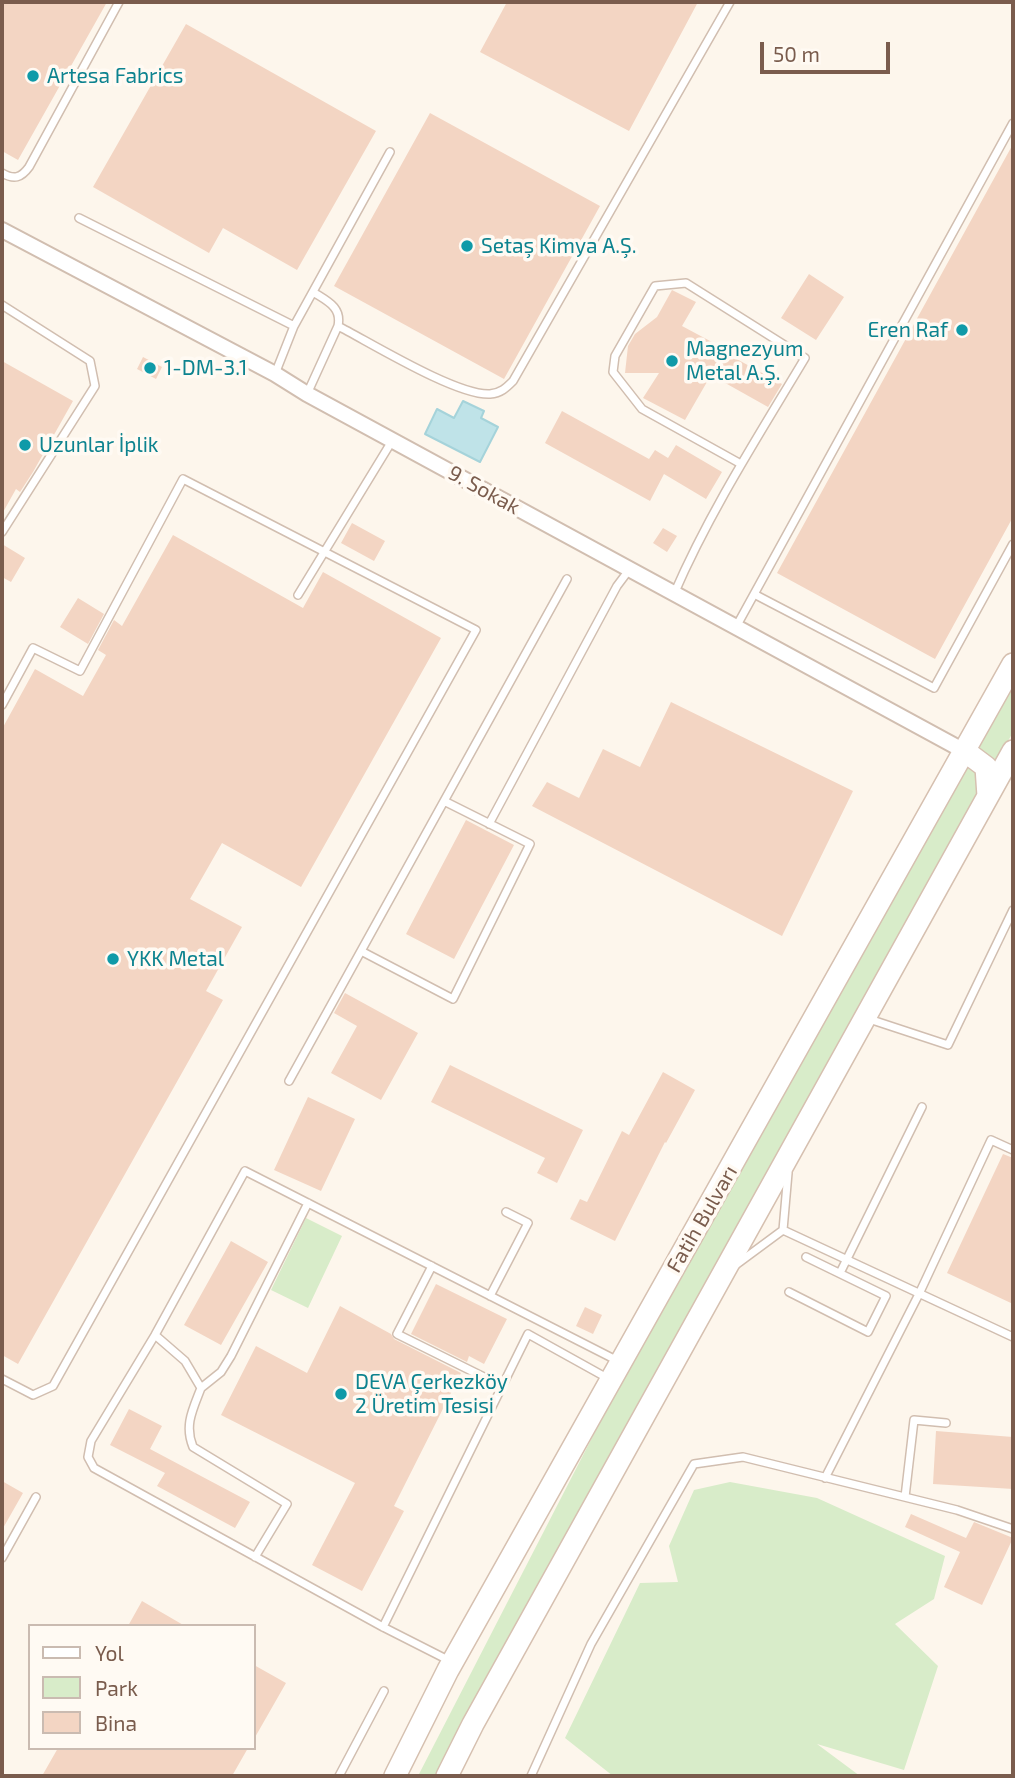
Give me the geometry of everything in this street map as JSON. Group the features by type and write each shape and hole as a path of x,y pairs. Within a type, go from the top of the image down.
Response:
{"main road":[{"name":"Fatih Bulvarı","path":"396,1776 453,1663 615,1371 966,752 1013,664"},
{"name":"Fatih Bulvarı","path":"447,1776 473,1724 1013,751"},
{"path":"966,752 986,767 988,796"}],"street":[{"name":"9. Sokak","path":"2,230 275,374 307,394 966,752"}],"lane":[{"path":"2,173 15,178 23,176 119,2"},
{"path":"338,326 463,390 492,394 505,390 730,2"},
{"path":"736,627 1013,123"},
{"path":"275,374 294,326 390,152"},
{"path":"79,218 294,326"},
{"path":"673,594 741,464 805,358 686,282 655,286 615,356 613,372 642,410 741,464"},
{"path":"307,394 338,326 338,312 334,306 313,292"},
{"path":"2,305 90,361 95,386 2,532"},
{"path":"298,595 393,440"},
{"path":"2,705 33,648 80,671 183,480 476,630 53,1386 33,1395 2,1379"},
{"path":"754,594 934,688 1013,544"},
{"path":"489,824 617,586 629,570"},
{"path":"289,1081 567,579"},
{"path":"361,951 453,999 530,844 444,801"},
{"path":"865,1017 948,1045 1013,910"},
{"path":"840,1273 922,1107"},
{"path":"825,1478 919,1294 990,1140 1013,1150"},
{"path":"723,1275 783,1230 789,1155"},
{"path":"453,1663 94,1468 88,1457 91,1441 155,1335 245,1171 490,1296 615,1371"},
{"path":"256,1557 287,1504 193,1447 188,1435 188,1422 201,1388 221,1372 232,1356 308,1203"},
{"path":"490,1296 528,1223 506,1212"},
{"path":"783,1230 1013,1337"},
{"path":"789,1293 868,1332 886,1296 806,1257"},
{"path":"432,1266 397,1334 502,1387"},
{"path":"383,1627 528,1334 615,1371"},
{"path":"155,1335 185,1361 201,1388"},
{"path":"905,1497 914,1420 946,1423"},
{"path":"531,1776 591,1644 694,1464 743,1457 957,1510 1013,1529"},
{"path":"2,1558 36,1497"},
{"path":"339,1776 384,1691"}],"green space":[{"path":"1013,680 1013,732 442,1776 418,1776 632,1360"},
{"path":"306,1218 342,1236 308,1308 271,1290"},
{"path":"730,1482 817,1498 945,1556 934,1599 895,1624 938,1666 904,1770 817,1744 860,1776 613,1776 565,1738 640,1583 678,1582 669,1546 694,1490"}],"water":[{"path":"463,401 484,411 481,418 498,427 480,462 425,434 437,409 454,418"}],"building":[{"name":"Artesa Fabrics","path":"2,2 107,2 18,160 2,151"},
{"path":"507,2 698,2 629,131 480,52"},
{"path":"186,24 376,131 297,270 223,228 209,253 93,187"},
{"name":"Setaş Kimya A.Ş.","path":"430,113 600,206 504,379 334,286"},
{"name":"Eren Raf","path":"1013,144 1013,517 935,659 777,573"},
{"path":"809,274 844,297 816,340 781,318"},
{"name":"Magnezyum Metal A.Ş.","path":"672,290 696,302 682,326 782,384 768,407 711,375 685,420 643,398 659,373 625,373 628,346 635,334 657,317"},
{"name":"1-DM-3.1","path":"143,357 162,367 156,379 137,369"},
{"name":"Uzunlar İplik","path":"2,361 73,401 33,472 20,492 16,489 2,514"},
{"path":"562,411 649,459 655,450 668,458 676,445 722,472 706,499 664,474 650,501 545,443"},
{"path":"352,523 385,541 374,561 341,543"},
{"path":"663,528 677,536 667,552 653,543"},
{"name":"YKK Metal","path":"173,535 303,608 323,572 441,638 301,887 222,843 190,899 242,927 206,991 223,1000 18,1364 2,1355 2,729 35,669 83,696 106,655 98,650 114,620 122,626"},
{"path":"2,544 25,558 11,582 2,577"},
{"path":"78,598 104,614 88,644 60,627"},
{"path":"671,702 853,791 782,936 532,806 547,782 579,798 603,749 640,767"},
{"path":"466,820 514,845 454,959 406,934"},
{"path":"345,993 418,1033 381,1100 331,1073 357,1026 334,1013"},
{"path":"450,1065 583,1130 557,1183 537,1173 545,1158 431,1102"},
{"path":"663,1072 695,1090 665,1142 615,1241 570,1219 580,1199 587,1202 622,1131 629,1135"},
{"path":"308,1097 355,1119 321,1191 274,1170"},
{"path":"1003,1154 1013,1158 1013,1304 947,1273"},
{"path":"231,1241 268,1262 221,1345 184,1325"},
{"path":"436,1284 507,1319 484,1364 469,1356 467,1362 411,1334"},
{"name":"DEVA Çerkezköy 2 Üretim Tesisi","path":"340,1306 391,1334 394,1339 461,1373 394,1506 404,1511 362,1591 312,1565 355,1483 221,1415 256,1346 307,1373"},
{"path":"585,1307 602,1315 593,1334 576,1326"},
{"path":"129,1409 162,1426 150,1449 250,1502 235,1528 157,1486 165,1473 110,1445"},
{"path":"936,1431 1013,1437 1013,1489 933,1484"},
{"path":"2,1481 23,1493 2,1530"},
{"path":"911,1514 966,1538 974,1522 1013,1538 982,1605 944,1587 960,1552 905,1527"},
{"path":"142,1601 182,1624 129,1624"},
{"path":"256,1666 286,1683 256,1736"},
{"path":"57,1750 247,1750 232,1776 42,1776"}],"place":[{"name":"Artesa Fabrics","path":"33,76"},
{"name":"Setaş Kimya A.Ş.","path":"467,246"},
{"name":"Eren Raf","path":"962,330"},
{"name":"Magnezyum Metal A.Ş.","path":"672,361"},
{"name":"1-DM-3.1","path":"150,368"},
{"name":"Uzunlar İplik","path":"25,445"},
{"name":"YKK Metal","path":"113,959"},
{"name":"DEVA Çerkezköy 2 Üretim Tesisi","path":"341,1394"}]}
